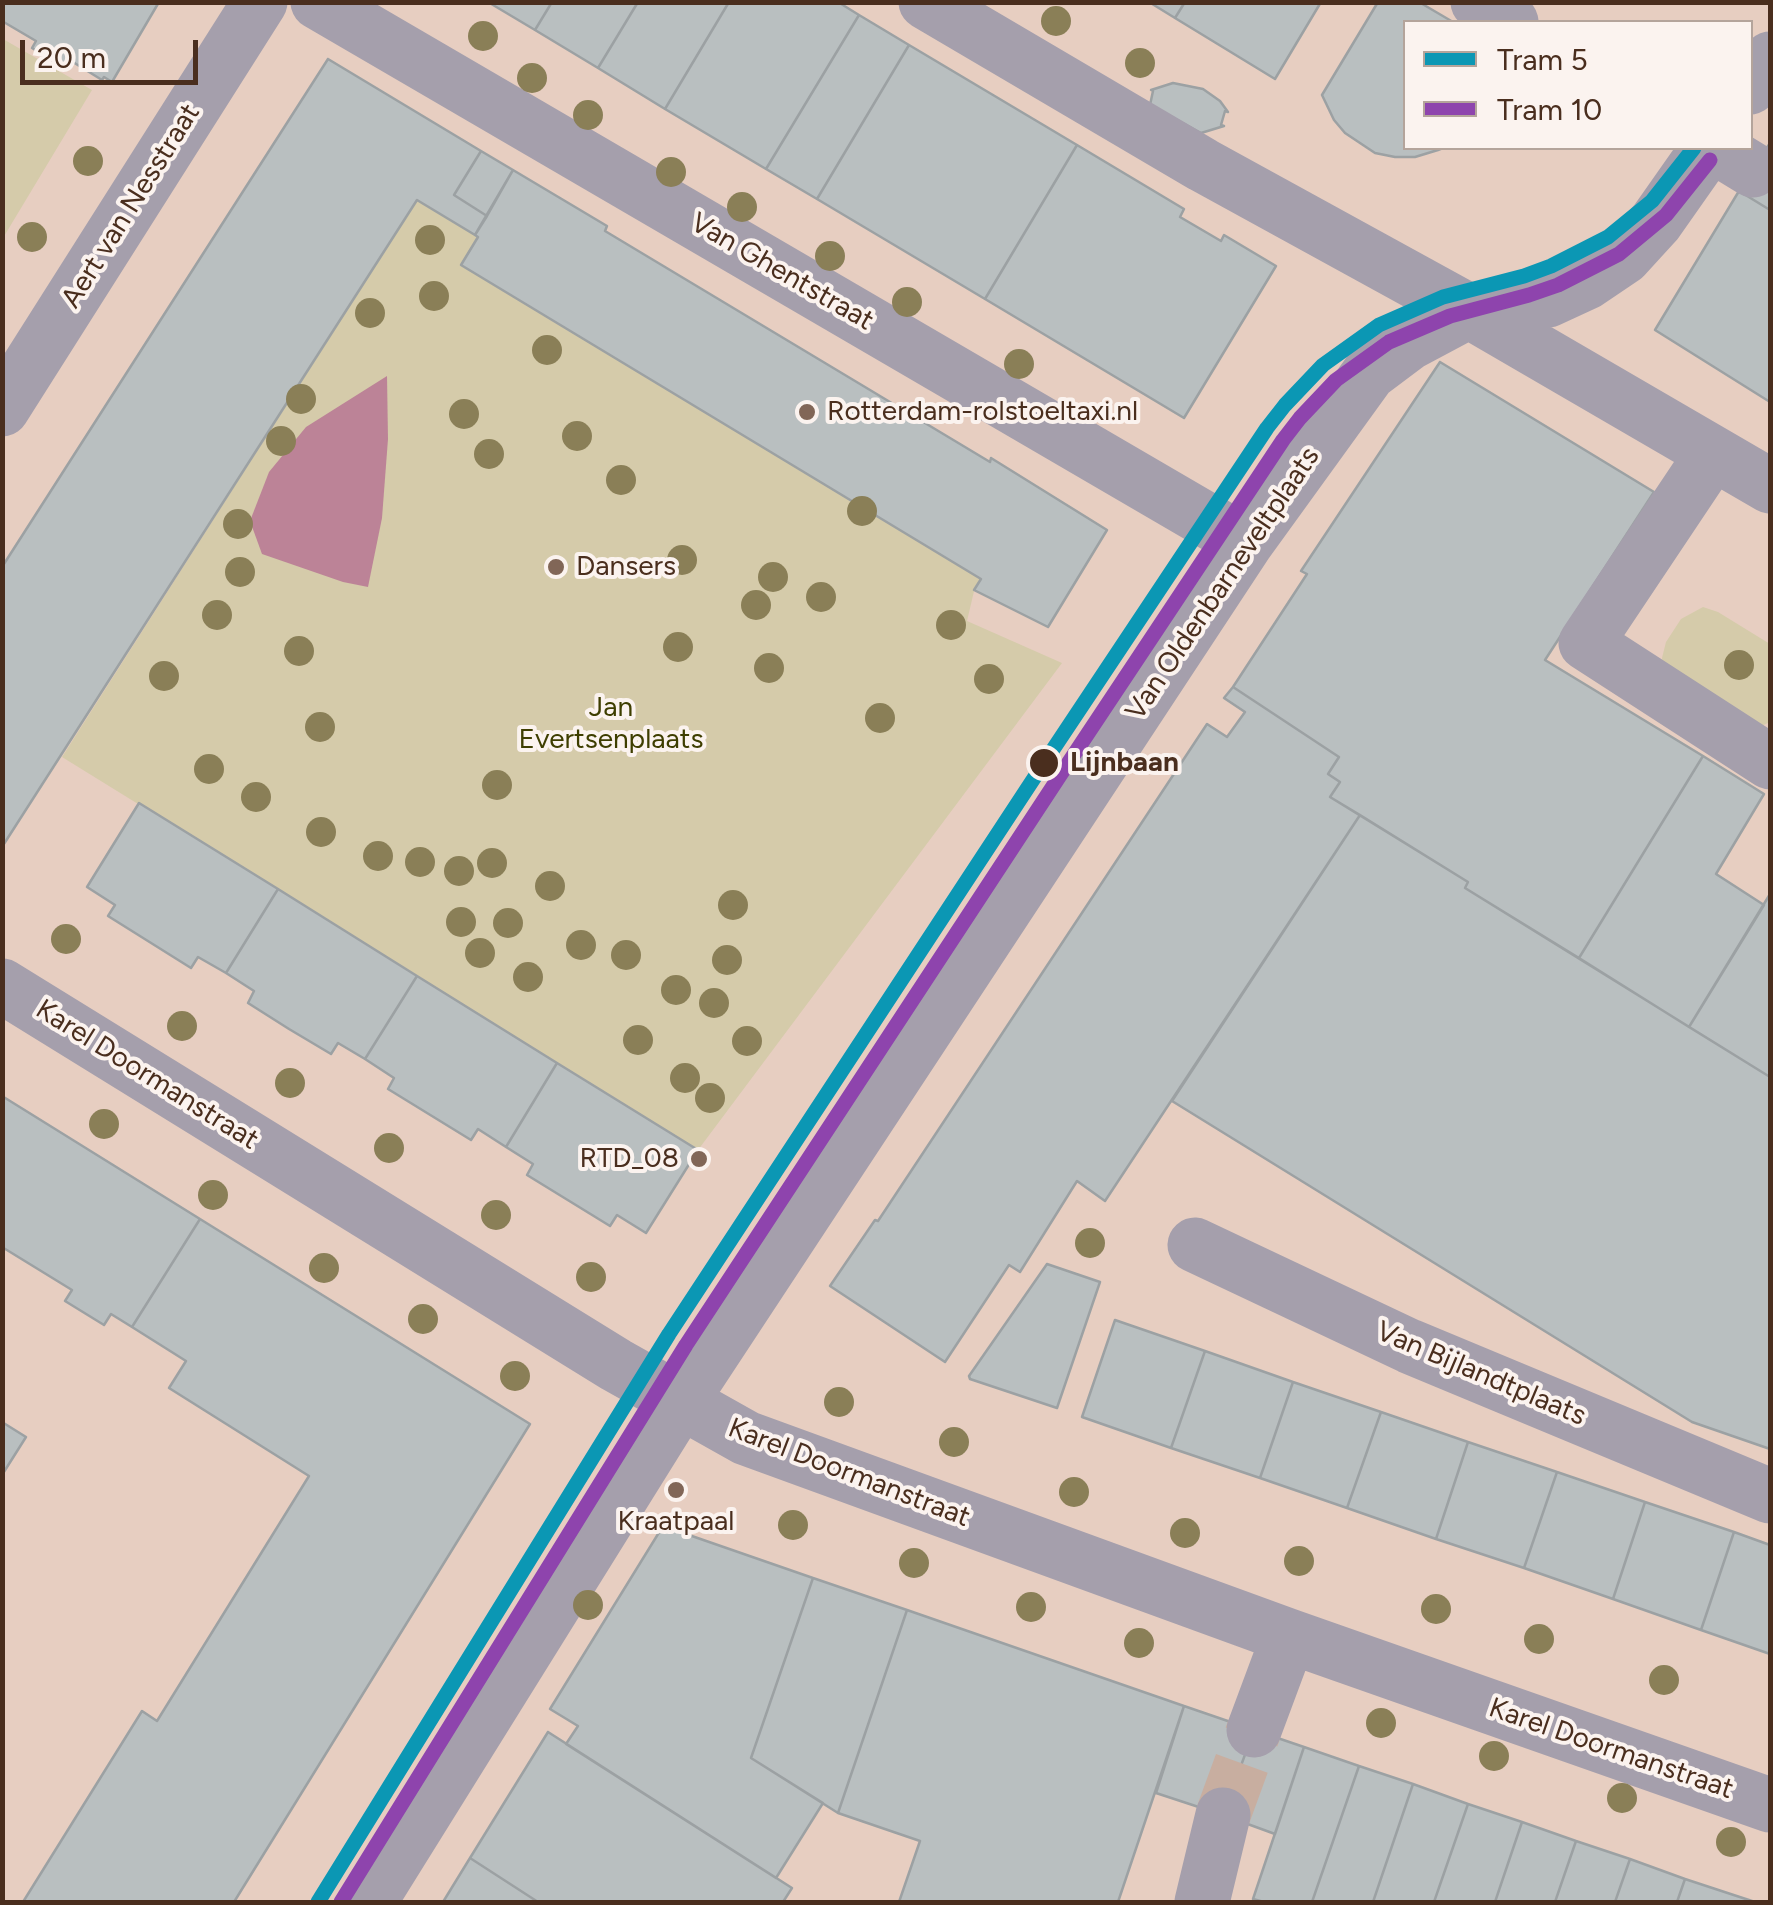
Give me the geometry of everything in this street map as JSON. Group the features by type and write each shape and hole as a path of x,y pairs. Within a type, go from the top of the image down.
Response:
{"street":[{"name":"Aert van Nesstraat","path":"2,409 260,2"},
{"name":"Van Ghentstraat","path":"318,2 1246,543"},
{"path":"926,2 1203,166 1469,312 1770,486"},
{"path":"1478,2 1509,20"},
{"path":"1753,83 1770,59"},
{"name":"Van Oldenbarneveltplaats","path":"368,1902 680,1401 1246,543 1369,372 1408,343 1469,312 1548,300 1588,282 1624,257 1726,155"},
{"path":"1713,453 1586,643 1770,762"},
{"name":"Karel Doormanstraat","path":"2,986 616,1365 746,1438 1289,1636 1770,1805"},
{"name":"Van Bijlandtplaats","path":"1195,1244 1408,1346 1770,1496"},
{"path":"1254,1730 1289,1636"},
{"path":"1202,1902 1222,1814"}],"green space":[{"path":"3,39 92,90 3,238"},
{"name":"Jan Evertsenplaats","path":"417,200 478,237 462,266 981,579 975,587 967,621 1062,663 698,1150 62,757"},
{"path":"1703,607 1770,644 1770,722 1751,731 1663,677 1666,642 1681,619"}],"shaded area":[{"path":"387,376 388,439 382,518 368,587 262,554 250,521 269,472 306,427"}],"building":[{"path":"2,2 159,2 112,82 68,59 63,67 32,48 36,41 2,21"},
{"path":"488,2 552,2 535,30"},
{"path":"552,2 638,2 598,68 535,30"},
{"path":"638,2 729,2 665,109 598,68"},
{"path":"729,2 838,2 859,15 766,169 665,109"},
{"path":"1149,2 1185,2 1175,18"},
{"path":"1185,2 1321,2 1275,79 1175,18"},
{"path":"1378,2 1419,2 1450,20 1403,20 1403,150 1437,150 1415,157 1375,153 1345,133 1322,95"},
{"path":"859,15 909,45 817,199 766,169"},
{"path":"909,45 1077,145 985,299 817,199"},
{"path":"328,59 481,151 454,195 487,216 475,235 417,200 2,847 2,567"},
{"path":"1173,83 1203,89 1220,101 1228,112 1225,111 1221,125 1224,126 1201,133 1150,105 1151,90"},
{"path":"1770,143 1770,210 1739,191"},
{"path":"1077,145 1184,209 1180,217 1221,241 1224,235 1276,266 1184,418 985,299"},
{"path":"481,151 513,170 487,216 454,195"},
{"name":"Rotterdam-rolstoeltaxi.nl","path":"513,170 607,226 605,231 1107,530 1048,627 974,590 981,579 461,265"},
{"path":"1739,191 1770,210 1770,402 1655,330"},
{"path":"1440,362 1654,492 1545,660 1703,756 1579,958 1465,888 1468,882 1330,797 1340,782 1328,774 1339,757 1233,687 1307,574 1301,571"},
{"path":"1233,687 1339,757 1328,774 1340,782 1330,797 1360,815 1105,1201 1077,1181 1020,1272 1009,1265 945,1362 830,1286 875,1220 878,1221 1207,724 1227,737 1245,712 1224,698"},
{"path":"1703,756 1764,794 1716,874 1764,905 1689,1027 1579,958"},
{"path":"139,803 278,889 226,973 198,957 191,968 108,916 115,905 87,887"},
{"path":"1360,815 1468,882 1465,888 1770,1077 1770,1449 1692,1422 1172,1101"},
{"path":"278,889 417,976 365,1059 338,1043 331,1054 289,1029 248,1003 254,991 226,973"},
{"path":"1770,894 1770,1077 1689,1027"},
{"path":"417,976 557,1063 506,1147 478,1129 471,1140 388,1089 394,1078 365,1059"},
{"path":"557,1063 698,1150 646,1233 617,1215 610,1226 527,1175 533,1164 506,1147"},
{"path":"2,1096 200,1219 132,1327 111,1314 104,1325 65,1301 72,1290 2,1247"},
{"path":"200,1219 530,1424 234,1902 23,1902 142,1711 157,1721 309,1476 169,1388 186,1361 132,1327"},
{"path":"1047,1264 1100,1282 1057,1408 969,1376"},
{"path":"1115,1320 1205,1351 1171,1448 1082,1417"},
{"path":"1205,1351 1293,1382 1260,1478 1171,1448"},
{"path":"1293,1382 1381,1412 1347,1508 1260,1478"},
{"path":"1381,1412 1468,1442 1436,1539 1347,1508"},
{"path":"2,1422 26,1437 2,1475"},
{"path":"1468,1442 1557,1472 1524,1568 1436,1539"},
{"path":"1557,1472 1645,1502 1613,1599 1524,1568"},
{"path":"1645,1502 1734,1532 1701,1630 1613,1599"},
{"path":"663,1526 813,1578 751,1758 823,1803 776,1878 566,1744 578,1726 550,1709"},
{"path":"1734,1532 1770,1545 1770,1654 1701,1630"},
{"path":"813,1578 907,1610 838,1813 751,1758"},
{"path":"907,1610 1184,1706 1118,1902 899,1902 920,1841 838,1813"},
{"path":"1184,1706 1254,1730 1223,1815 1156,1793"},
{"path":"1254,1730 1304,1747 1275,1834 1223,1815"},
{"path":"548,1732 792,1888 783,1902 538,1902 470,1858"},
{"path":"1304,1747 1359,1766 1312,1902 1253,1899"},
{"path":"1359,1766 1413,1784 1373,1902 1312,1902"},
{"path":"1413,1784 1468,1804 1434,1902 1373,1902"},
{"path":"1468,1804 1522,1822 1495,1902 1434,1902"},
{"path":"1522,1822 1576,1841 1555,1902 1495,1902"},
{"path":"1576,1841 1630,1859 1615,1902 1555,1902"},
{"path":"470,1858 538,1902 443,1902"},
{"path":"1630,1859 1685,1879 1677,1902 1615,1902"},
{"path":"1685,1879 1755,1902 1677,1902"}],"tunnel":[{"path":"1223,1815 1254,1730"}],"tram line":[{"name":"5","path":"318,1902 669,1334 1044,763 1285,405 1323,365 1379,325 1443,297 1551,266 1608,237 1652,201 1692,150"},
{"name":"10","path":"341,1902 686,1345 1300,418 1336,380 1389,342 1450,316 1558,285 1619,254 1666,215 1710,160"}],"place":[{"name":"Rotterdam-rolstoeltaxi.nl","path":"807,412"},
{"name":"Dansers","path":"556,567"},
{"name":"Lijnbaan","path":"1044,763"},
{"name":"RTD_08","path":"699,1159"},
{"name":"Kraatpaal","path":"676,1490"}]}
